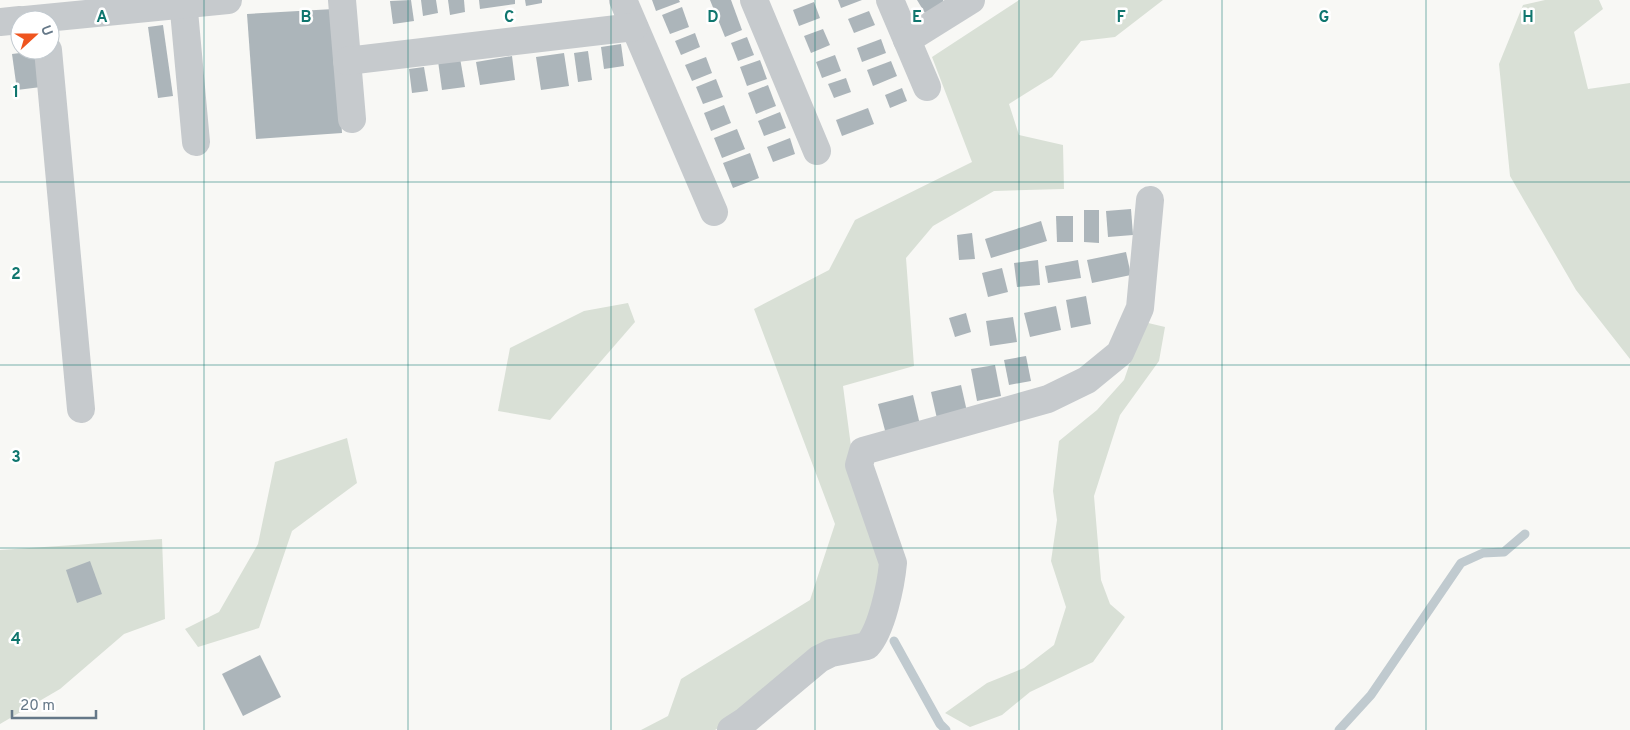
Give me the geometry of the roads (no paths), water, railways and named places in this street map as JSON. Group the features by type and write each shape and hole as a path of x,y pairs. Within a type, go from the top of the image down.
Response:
{"street":[{"path":"60,14 183,2 228,0"},
{"path":"342,0 352,119"},
{"path":"623,0 714,212"},
{"path":"754,0 817,151"},
{"path":"890,0 927,87"},
{"path":"907,40 972,0"},
{"path":"183,2 196,142"},
{"path":"347,61 634,27"},
{"path":"49,60 81,409"},
{"path":"731,730 745,721 819,659 831,653 867,646 877,632 892,577 893,563 859,465 864,451 1048,399 1087,380 1120,353 1140,308 1150,200"}],"waterway":[{"path":"1339,730 1371,695 1461,563 1483,553 1504,552 1525,534"},
{"path":"894,641 940,724 946,730"}]}
